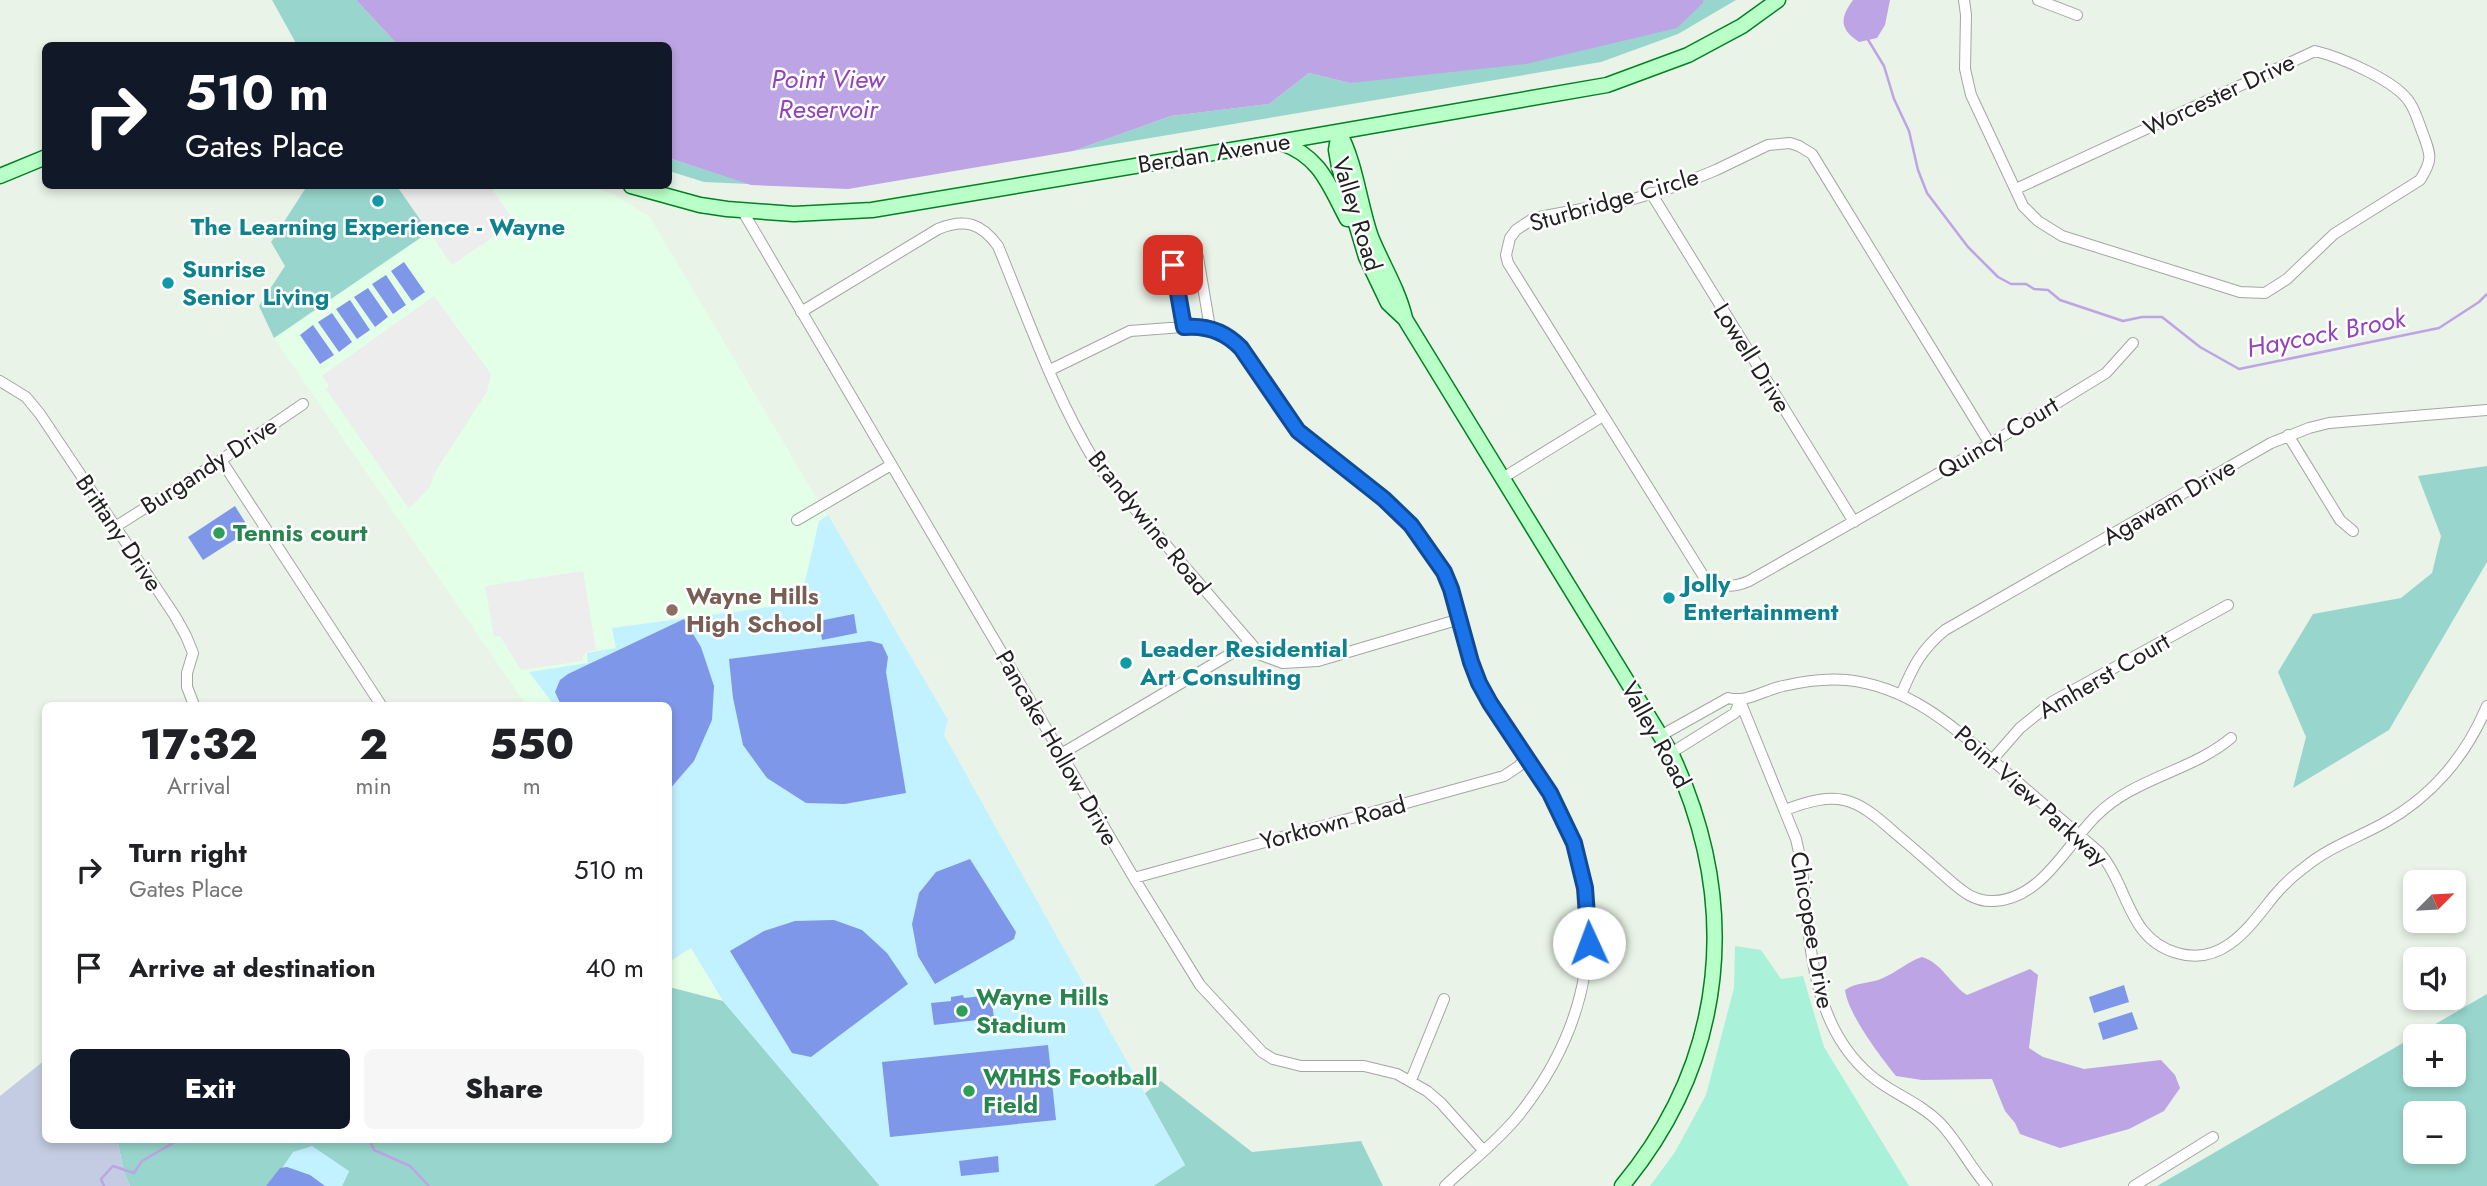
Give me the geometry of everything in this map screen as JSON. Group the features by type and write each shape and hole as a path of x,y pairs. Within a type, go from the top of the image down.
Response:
{"main road":[{"name":"Berdan Avenue","path":"642,189 700,205 742,210 794,214 872,210 1607,85 1688,55 1742,26 1778,0"},
{"name":"Valley Road","path":"1339,132 1336,150 1339,167 1366,257 1388,303 1405,319 1671,753 1696,812 1711,875 1715,912 1711,986 1706,1019 1684,1087 1656,1139 1622,1186"},
{"name":"Valley Road","path":"1339,132 1349,149 1355,184 1372,238 1399,296 1405,319"},
{"path":"1279,142 1296,148 1319,168 1366,257"},
{"path":"0,176 42,159"}],"street":[{"name":"Worcester Drive","path":"1964,0 1965,69 1971,96 2023,205 2038,221 2062,236 2240,292 2265,293 2287,279 2334,234 2420,180 2429,166 2430,152 2410,103 2393,85 2330,55 2315,51 2016,189"},
{"path":"2038,0 2077,15"},
{"name":"Sturbridge Circle","path":"1854,522 1749,581 1729,586 1711,582 1704,577 1508,263 1507,246 1516,230 1534,218 1651,194 1716,170 1768,145 1790,143 1807,150 1990,444"},
{"name":"Lowell Drive","path":"1651,194 1854,522"},
{"name":"Pancake Hollow Drive","path":"742,210 1134,878 1200,985 1262,1052 1286,1063 1301,1066 1364,1066 1411,1080 1441,1103 1483,1150"},
{"name":"Brandywine Road","path":"801,312 938,229 956,223 977,226 985,230 998,246 1049,370 1097,465 1261,654 1271,660 1296,664 1318,661 1460,619"},
{"path":"1184,327 1173,265 1175,258 1191,253 1198,257 1210,328"},
{"path":"1049,370 1130,331 1210,328 1233,339 1298,431 1384,499 1411,525 1444,572 1479,683 1550,793 1563,818 1579,861 1588,916 1587,968 1577,1011 1555,1062 1516,1119 1445,1186"},
{"name":"Quincy Court","path":"1854,522 2106,373 2133,343"},
{"name":"Brittany Drive","path":"0,381 26,397 40,414 186,636 193,653 187,673 187,687 193,702"},
{"name":"Burgandy Drive","path":"115,527 303,404"},
{"name":"Agawam Drive","path":"1901,695 1922,651 1945,630 2288,435 2350,421 2487,410"},
{"path":"1501,479 1603,416"},
{"path":"2288,435 2340,520 2353,531"},
{"path":"221,460 379,702"},
{"path":"797,520 891,466"},
{"name":"Amherst Court","path":"1992,760 2021,728 2052,702 2228,605"},
{"path":"1061,754 1249,643"},
{"name":"Point View Parkway","path":"1660,736 1728,698 1740,701 1772,689 1803,682 1845,680 1865,683 1901,695 1942,718 2099,852 2121,885 2130,914 2147,936 2178,954 2202,955 2227,947 2246,932 2276,893 2307,864 2325,852 2384,823 2422,797 2454,764 2470,741 2487,706"},
{"path":"1671,753 1735,713 1740,701"},
{"name":"Chicopee Drive","path":"1740,701 1785,810 1801,861 1819,992 1831,1025 1851,1056 1870,1076 1908,1098 1952,1136 1976,1174 1987,1186"},
{"path":"1785,810 1822,799 1858,804 1879,817 1964,893 1984,901 2007,899 2029,889 2096,816 2123,796 2214,753 2231,738"},
{"name":"Yorktown Road","path":"1134,878 1504,776 1519,766 1526,757"},
{"path":"1411,1080 1444,999"},
{"path":"2134,1186 2213,1137"}],"shaded area":[{"path":"272,0 356,0 395,42 295,42"},
{"path":"1703,0 1736,0 1678,34 1601,62 1073,151 1171,116 1269,104 1309,73 1350,83 1703,3"},
{"path":"672,159 749,184 704,182 672,172"},
{"path":"305,189 399,189 429,232 274,338 259,306 285,266 271,242"},
{"name":"Wayne Hills High School","path":"399,189 596,189 613,194 650,217 948,720 944,735 1153,1186 880,1186 723,1001 672,988 672,702 524,702 274,338 428,232"},
{"path":"399,189 492,189 515,222 452,265"},
{"path":"404,262 425,292 412,301 391,271"},
{"path":"386,275 406,305 393,314 372,284"},
{"path":"368,288 388,317 375,327 354,297"},
{"path":"434,296 491,374 487,392 437,469 429,488 409,509 326,389 329,386 322,376"},
{"path":"350,300 370,330 357,339 336,309"},
{"path":"332,313 352,342 339,352 318,322"},
{"path":"313,325 334,355 320,364 300,335"},
{"path":"2487,466 2487,562 2389,730 2293,788 2306,737 2278,672 2313,614 2401,598 2432,573 2441,536 2418,476"},
{"name":"Tennis court","path":"235,506 250,530 203,560 188,537"},
{"path":"828,515 948,720 944,735 1185,1165 1153,1186 880,1186 723,1001 691,948 672,960 672,702 552,702 529,672 588,663 587,653 616,648 612,628 800,603 819,521"},
{"path":"583,571 596,650 583,655 583,661 521,670 500,636 494,637 485,586"},
{"path":"854,614 857,633 822,640 819,621"},
{"path":"684,619 701,647 714,686 712,720 694,761 672,787 672,702 560,702 555,692 560,680"},
{"path":"870,641 882,644 888,657 886,672 906,793 845,804 806,803 767,778 743,745 733,698 729,659"},
{"path":"970,859 1016,932 1014,939 935,984 918,956 912,924 919,893 936,872"},
{"path":"834,920 862,930 887,953 908,984 811,1057 792,1053 730,951 764,931 795,921"},
{"path":"2124,985 2129,1002 2094,1013 2089,997"},
{"path":"672,988 723,1001 880,1186 342,1186 349,1171 269,1186 130,1186 118,1143 672,1143"},
{"path":"2487,994 2487,1186 2157,1186 2403,1043 2403,1087 2466,1087 2466,1024 2435,1024 2460,1010 2466,1010 2466,1006"},
{"name":"Wayne Hills Stadium","path":"963,995 964,998 991,995 994,1018 934,1025 931,1003 951,1001 951,997"},
{"path":"2132,1012 2138,1029 2103,1040 2098,1023"},
{"name":"WHHS Football Field","path":"1048,1045 1056,1120 890,1137 882,1062"},
{"path":"42,1062 42,1143 118,1143 130,1186 0,1186 0,1096"},
{"path":"1161,1081 1252,1152 1361,1141 1383,1186 1153,1186 1185,1165 1145,1093"},
{"path":"312,1146 349,1171 342,1186 270,1186 293,1152"},
{"path":"998,1156 999,1172 961,1176 959,1161"},
{"path":"287,1167 310,1175 325,1186 266,1186 280,1168"}],"green space":[{"path":"1735,946 1761,950 1781,979 1803,976 1824,1047 1909,1186 1650,1186 1675,1152 1706,1095 1734,988"}],"water":[{"name":"Point View Reservoir","path":"356,0 1703,0 1677,28 1526,64 1350,83 1309,73 1269,104 1171,116 1073,151 848,189 751,185 672,159 672,42 395,42"},
{"path":"1853,0 1890,0 1885,25 1877,38 1859,42 1845,28 1844,18"},
{"path":"1922,957 1935,964 1967,995 2030,969 2038,975 2029,1048 2043,1057 2084,1069 2161,1060 2175,1075 2180,1088 2164,1111 2129,1129 2060,1148 2020,1134 2005,1111 1992,1079 1922,1080 1896,1076 1858,1022 1845,990 1883,978"}],"waterway":[{"name":"Haycock Brook","path":"1867,38 1884,66 1894,99 1909,131 1918,170 1927,193 1968,247 1998,277 2011,284 2026,284 2034,289 2048,290 2060,300 2123,321 2162,317 2200,347 2239,369 2439,328 2487,294"},
{"path":"104,1186 101,1179 113,1166 134,1173 142,1161 173,1143"},
{"path":"371,1143 374,1150 410,1166 429,1186"}],"place":[{"name":"The Learning Experience - Wayne","path":"378,201"},
{"name":"Sunrise Senior Living","path":"168,283"},
{"name":"Tennis court","path":"219,533"},
{"name":"Jolly Entertainment","path":"1669,598"},
{"name":"Wayne Hills High School","path":"672,610"},
{"name":"Leader Residential Art Consulting","path":"1126,663"},
{"name":"Wayne Hills Stadium","path":"962,1011"},
{"name":"WHHS Football Field","path":"969,1091"}],"route":[{"path":"1173,265 1184,327 1210,328 1233,339 1298,431 1384,499 1411,525 1444,572 1479,683 1550,793 1574,843 1585,888 1589,943"}]}
